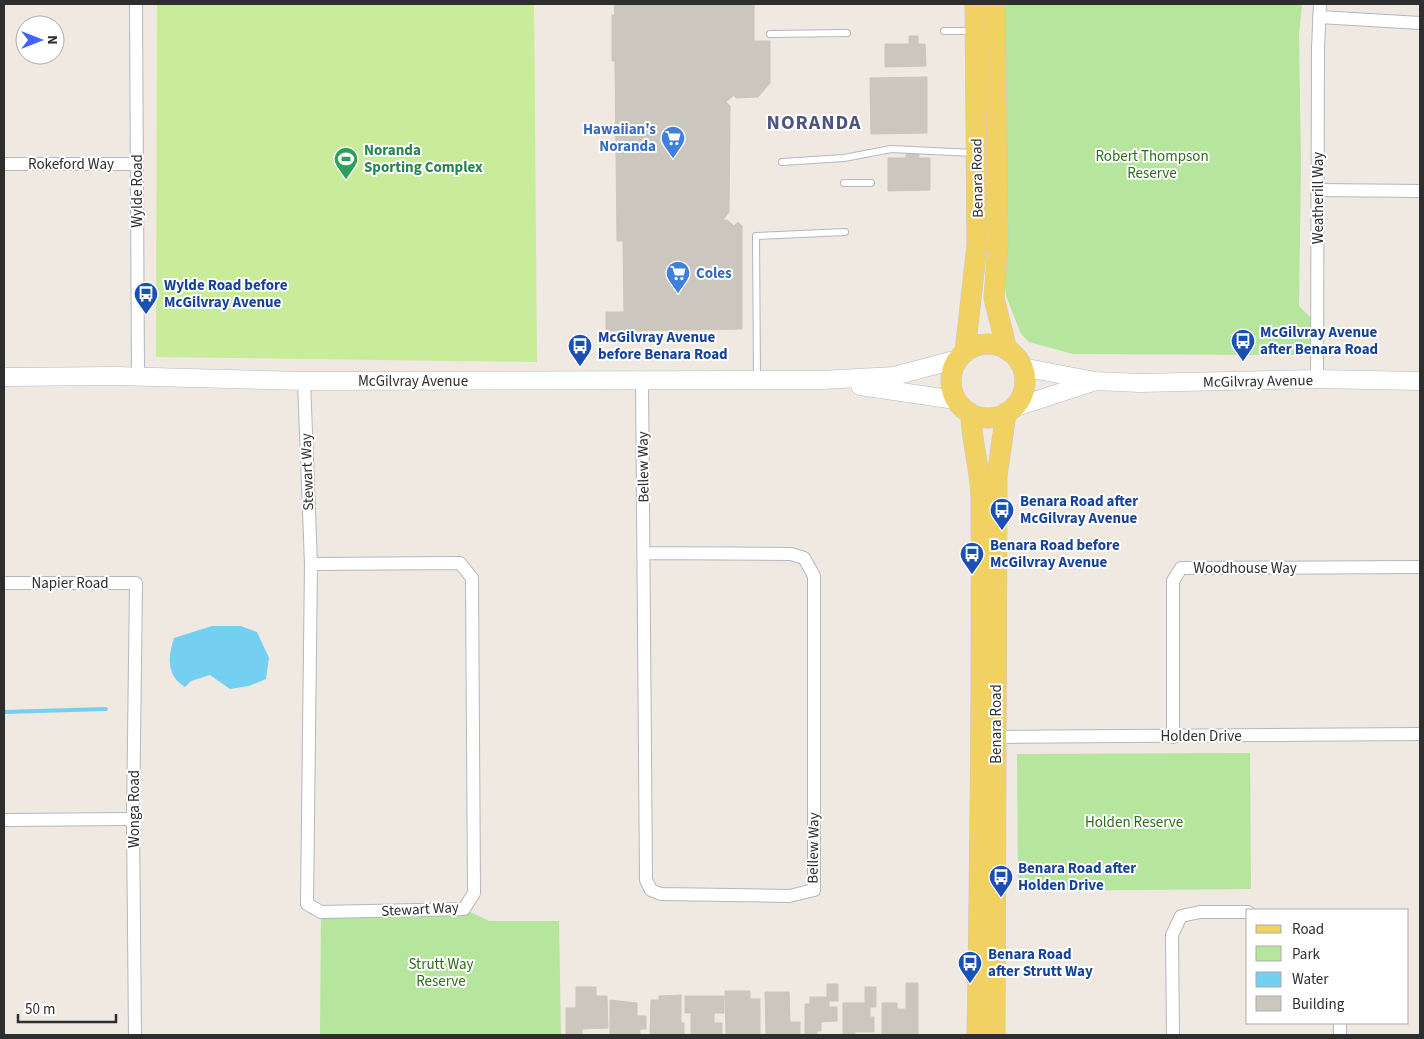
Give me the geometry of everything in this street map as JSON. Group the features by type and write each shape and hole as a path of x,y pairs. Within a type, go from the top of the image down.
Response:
{"main road":[{"name":"Benara Road","path":"962,355 977,245 975,4"},
{"name":"Benara Road","path":"995,4 998,242 994,298 1007,350"},
{"path":"986,344 1007,350 1022,367 1024,389 1009,410 994,417 983,417 971,414 956,400 951,379 962,355 986,344"},
{"name":"McGilvray Avenue","path":"4,377 304,381 822,380 894,376 962,355"},
{"name":"McGilvray Avenue","path":"1022,367 1095,381 1140,383 1317,379 1420,381"},
{"name":"McGilvray Avenue","path":"822,380 956,400"},
{"name":"McGilvray Avenue","path":"1009,410 1095,381"},
{"name":"Benara Road","path":"977,1035 997,476 1009,410"},
{"name":"Benara Road","path":"971,414 971,430 981,475 995,1035"}],"street":[{"name":"Wylde Road","path":"136,4 138,378"},
{"name":"Weatherill Way","path":"1317,379 1320,4"},
{"path":"1319,17 1420,23"},
{"name":"Rokeford Way","path":"4,164 137,164"},
{"path":"1318,190 1420,191"},
{"name":"Bellew Way","path":"642,380 646,880 651,890 661,894 789,896 814,890 814,576 804,558 791,554 644,553"},
{"name":"Stewart Way","path":"304,381 311,564 307,904 321,912 464,909 474,893 472,578 460,564 311,564"},
{"name":"Woodhouse Way","path":"1173,737 1173,581 1181,568 1420,567"},
{"name":"Napier Road","path":"4,583 136,583"},
{"name":"Wonga Road","path":"135,1035 133,819 136,583"},
{"name":"Holden Drive","path":"989,737 1420,734"},
{"path":"4,820 133,819"},
{"path":"1173,1035 1172,935 1181,916 1200,912 1246,912"}],"lane":[{"path":"944,32 975,31"},
{"path":"770,34 847,34"},
{"path":"782,162 844,158 891,149 976,153"},
{"path":"844,183 871,183"},
{"path":"757,381 756,236 844,232"}],"green space":[{"name":"Noranda Sporting Complex","path":"157,4 534,4 537,362 156,357"},
{"name":"Robert Thompson Reserve","path":"1000,4 1302,4 1299,34 1301,164 1299,306 1311,318 1311,341 1307,351 1297,355 1073,354 1029,342 1021,334 1006,296 1003,266"},
{"name":"Holden Reserve","path":"1250,753 1251,889 1018,891 1017,754"},
{"name":"Strutt Way Reserve","path":"464,909 489,921 559,921 561,1035 320,1035 321,912"}],"water":[{"path":"212,626 241,626 257,632 269,658 266,679 249,686 230,689 210,675 191,681 185,687 179,682 174,677 170,665 174,638"}],"building":[{"name":"Hawaiian's Noranda","path":"614,4 754,4 754,41 770,41 770,83 758,97 736,98 734,95 726,102 730,106 729,212 723,220 727,220 734,226 738,222 742,226 742,329 606,331 606,312 624,312 623,241 617,241 615,61 612,61 612,15 615,15"},
{"path":"909,36 918,36 918,44 925,44 926,66 885,67 885,44 909,44"},
{"path":"927,77 927,133 871,134 870,78"},
{"path":"906,151 919,151 919,158 930,158 930,190 888,191 888,158 906,158"},
{"path":"906,983 918,983 918,1035 882,1035 882,1003 897,1003 897,1009 906,1009"},
{"path":"827,984 838,984 838,1001 829,1001 829,1007 837,1007 837,1021 821,1022 821,1031 817,1031 817,1035 805,1035 805,1004 810,1004 810,997 827,997"},
{"path":"576,987 596,987 596,996 607,996 608,1028 582,1029 582,1035 566,1035 566,1008 576,1008"},
{"path":"865,987 876,987 876,1007 870,1007 870,1017 874,1017 874,1032 855,1032 855,1035 843,1035 843,1003 865,1003"},
{"path":"725,991 750,991 750,999 760,999 760,1035 726,1035"},
{"path":"765,992 789,992 790,1022 800,1022 800,1035 766,1035"},
{"path":"681,995 681,1023 684,1023 684,1035 650,1035 651,1000 659,1000 659,996"},
{"path":"685,996 724,996 724,1013 714,1013 714,1023 722,1023 722,1035 691,1035 691,1013 685,1013"},
{"path":"610,1000 637,1003 637,1016 646,1016 646,1029 640,1029 640,1035 610,1035"}],"waterway":[{"path":"4,712 106,709"}],"place":[{"name":"Hawaiian's Noranda","path":"673,159"},
{"name":"Noranda Sporting Complex","path":"346,180"},
{"name":"Coles","path":"678,294"},
{"name":"Wylde Road before McGilvray Avenue","path":"146,315"},
{"name":"McGilvray Avenue after Benara Road","path":"1243,362"},
{"name":"McGilvray Avenue before Benara Road","path":"580,367"},
{"name":"Benara Road after McGilvray Avenue","path":"1002,531"},
{"name":"Benara Road before McGilvray Avenue","path":"972,575"},
{"name":"Benara Road after Holden Drive","path":"1001,898"},
{"name":"Benara Road after Strutt Way","path":"970,984"}],"district":[{"name":"NORANDA","path":"814,122"}]}
